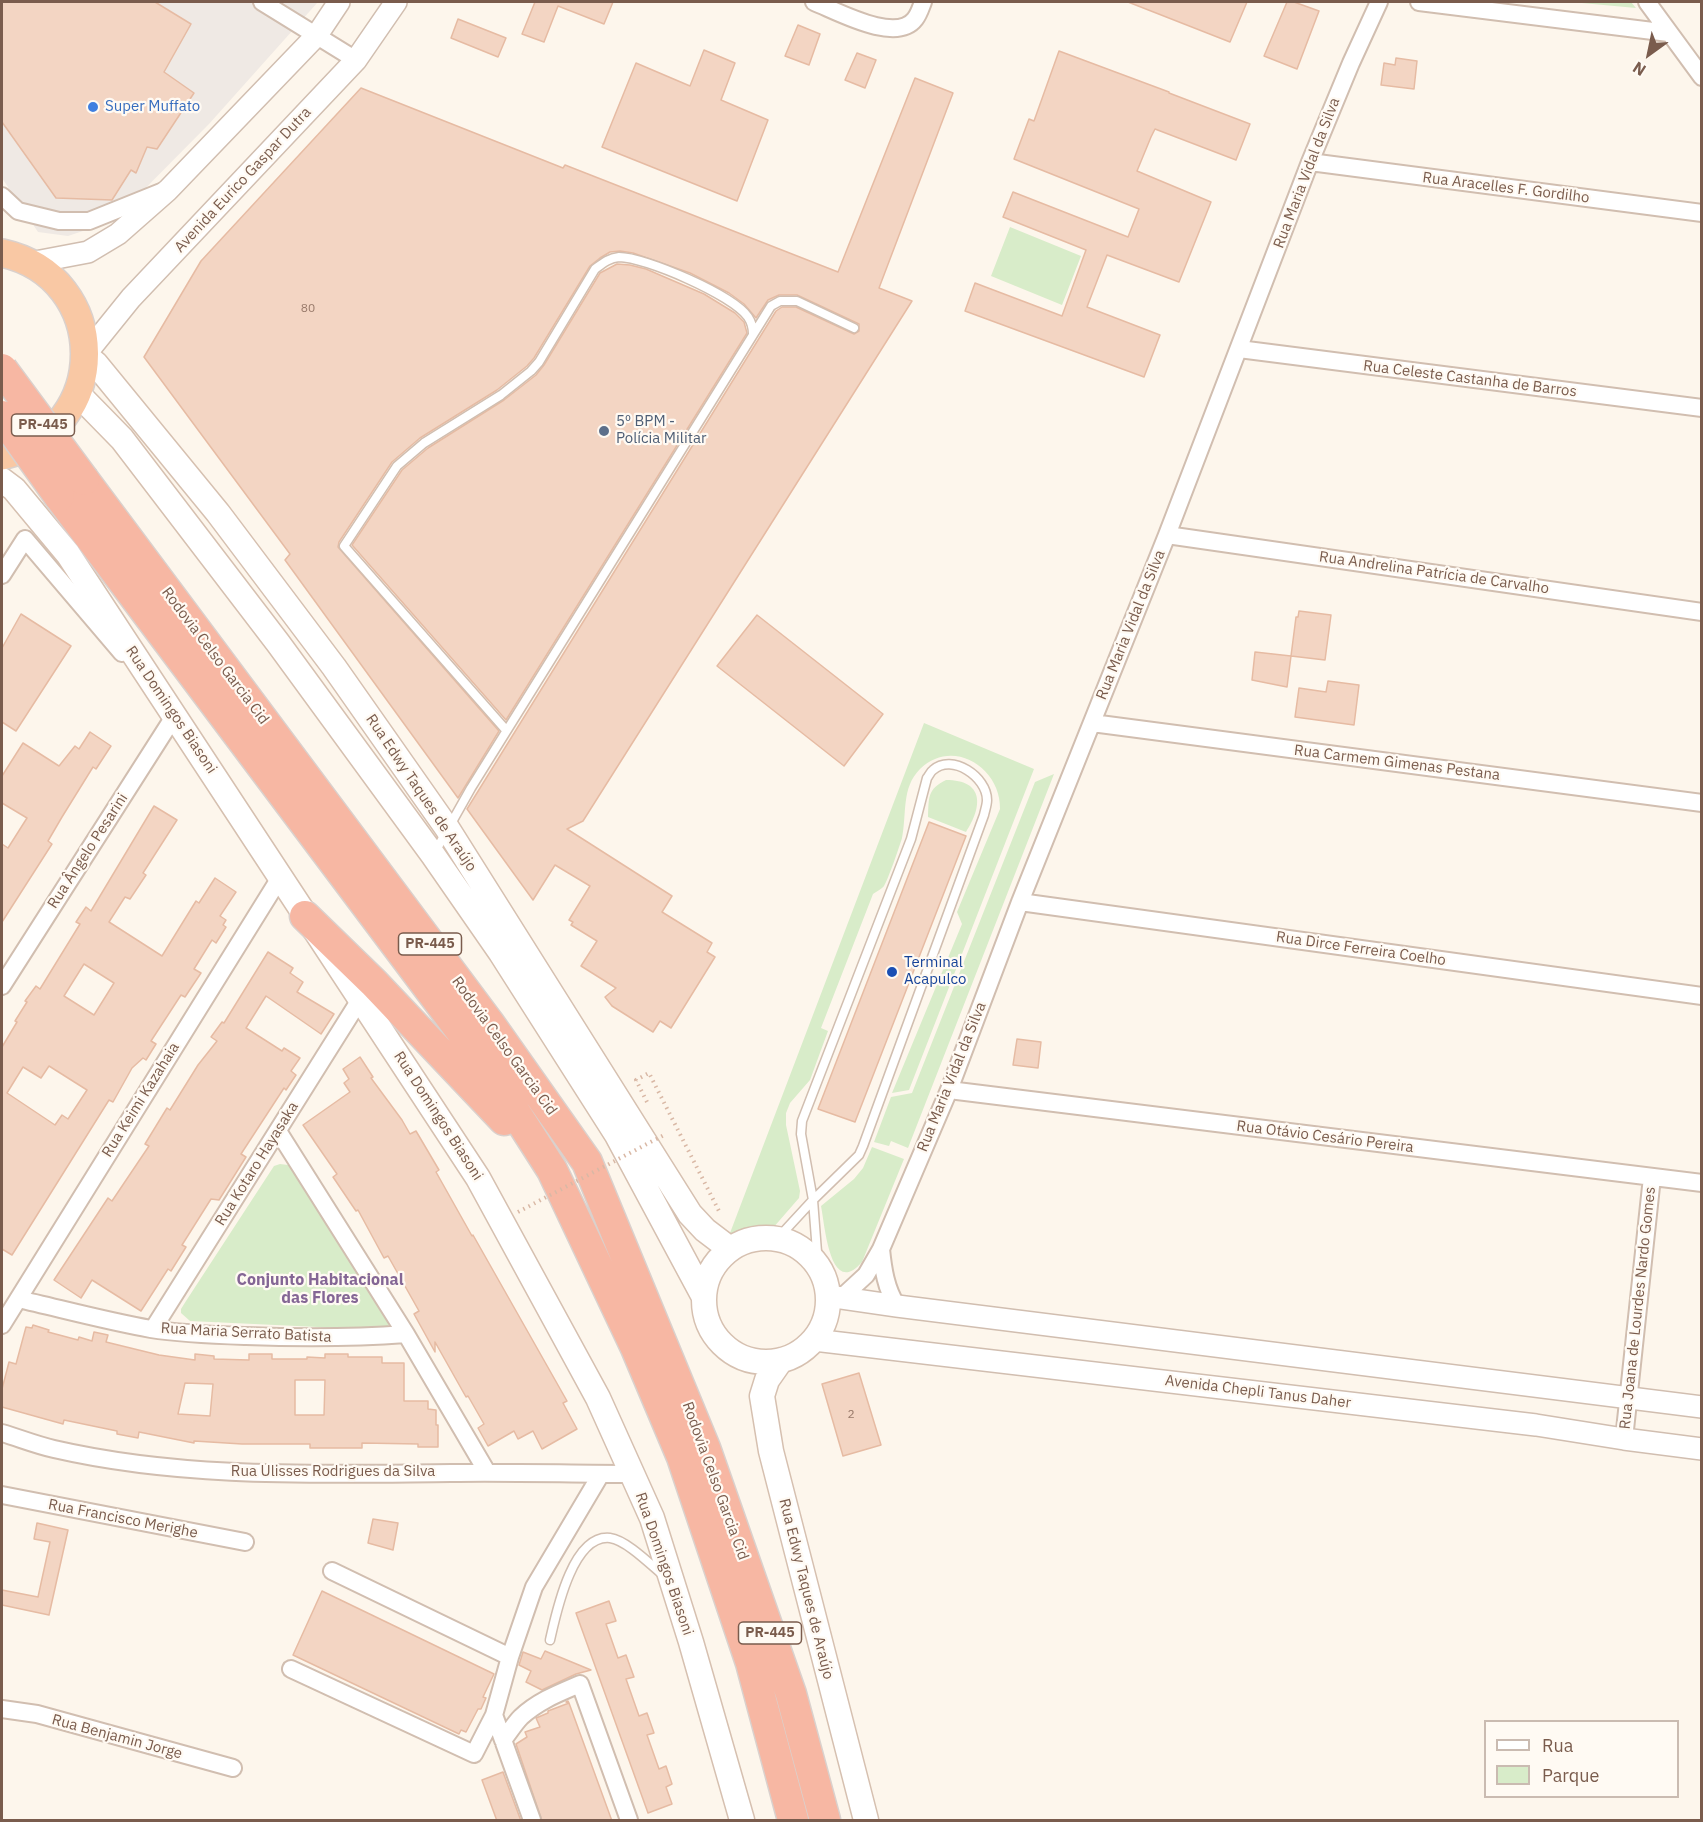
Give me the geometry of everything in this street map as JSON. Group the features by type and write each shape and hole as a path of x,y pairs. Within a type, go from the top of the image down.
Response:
{"highway":[{"path":"2,252 30,263 53,279 70,301 81,327 85,354 82,380 74,403 59,423 40,440 18,452 2,456"},
{"name":"Rodovia Celso Garcia Cid","path":"2,369 71,488 476,1052 552,1170 636,1348 682,1457 751,1663 793,1821"},
{"name":"Rodovia Celso Garcia Cid","path":"2,416 71,488 489,1023 586,1162 705,1448 791,1694 825,1821"},
{"path":"305,916 374,983 552,1170"}],"main road":[{"name":"Rua Edwy Taques de Araújo","path":"85,354 96,364 218,513 334,667 447,828 690,1214 705,1230 730,1250"},
{"name":"Rua Edwy Taques de Araújo","path":"77,393 122,439 278,643 433,855 501,953 617,1135 704,1297"},
{"name":"Rua Domingos Biasoni","path":"2,480 14,489 68,554 281,876 305,916 362,998 478,1178 598,1398 652,1518 691,1642 742,1821"},
{"path":"777,1239 786,1241 804,1251 818,1265 826,1284 835,1297 814,1340 799,1353 781,1360 761,1361 742,1357 725,1346 714,1332 706,1315 704,1297 708,1279 717,1263 730,1250 747,1241 777,1239"},
{"name":"Rua Edwy Taques de Araújo","path":"781,1360 767,1380 762,1396 771,1451 866,1821"}],"street":[{"path":"262,2 356,60"},
{"path":"30,263 88,252 118,234 168,190 317,36 339,2"},
{"name":"Avenida Eurico Gaspar Dutra","path":"85,354 131,298 356,60 396,2"},
{"path":"814,2 877,27 892,29 903,27 915,20 923,2"},
{"name":"Rua Maria Vidal da Silva","path":"835,1297 867,1275 881,1249 949,1090 1020,902 1239,350 1310,162 1379,2"},
{"path":"1419,2 1669,33"},
{"path":"1647,2 1701,77"},
{"name":"Rua Aracelles F. Gordilho","path":"1310,162 1701,213"},
{"path":"2,196 18,211 59,221 89,221 168,190"},
{"name":"Rua Celeste Castanha de Barros","path":"1239,350 1701,408"},
{"name":"Rua Andrelina Patrícia de Carvalho","path":"1167,535 1701,612"},
{"path":"2,575 25,539 175,715"},
{"name":"Rua Ângelo Pesarini","path":"2,986 175,715"},
{"name":"Rua Carmem Gimenas Pestana","path":"1092,723 1701,803"},
{"name":"Rua Keimi Kazahaia","path":"2,1324 281,876"},
{"name":"Rua Dirce Ferreira Coelho","path":"1020,902 1701,996"},
{"name":"Rua Kotaro Hayasaka","path":"153,1329 362,998"},
{"name":"Rua Otávio Cesário Pereira","path":"949,1090 1701,1184"},
{"path":"278,1131 406,1334 487,1472"},
{"name":"Rua Joana de Lourdes Nardo Gomes","path":"1624,1439 1652,1177"},
{"path":"881,1249 889,1290 897,1306"},
{"path":"835,1297 1701,1407"},
{"name":"Rua Maria Serrato Batista","path":"18,1299 153,1329 285,1338 406,1334"},
{"name":"Avenida Chepli Tanus Daher","path":"814,1340 1536,1425 1701,1449"},
{"name":"Rua Ulisses Rodrigues da Silva","path":"2,1433 77,1454 195,1470 289,1475 487,1472 632,1474"},
{"path":"291,1669 474,1754 494,1715 510,1657 534,1587 601,1474"},
{"name":"Rua Francisco Merighe","path":"2,1495 245,1542"},
{"path":"332,1571 510,1657"},
{"path":"503,1740 521,1718 547,1698 580,1684 629,1821"},
{"name":"Rua Benjamin Jorge","path":"2,1709 37,1714 232,1768"},
{"path":"494,1715 532,1821"}],"lane":[{"path":"506,730 344,546 397,466 424,443 501,396 531,371 539,362 595,269 607,260 617,257 630,258 698,284 733,303 747,315 753,326 753,334"},
{"path":"433,855 506,730 771,306 780,301 797,301 854,328"},
{"path":"777,1239 813,1200 859,1155 984,814 987,801 980,781 972,773 956,765 933,770 927,778 911,839 802,1120 801,1134 813,1200 818,1265"},
{"path":"550,1640 561,1594 583,1551 596,1541 609,1538 623,1543 670,1580"}],"path":[{"path":"650,1107 636,1080 649,1073 723,1220"},
{"path":"518,1212 664,1135 659,1126"}],"shaded area":[{"name":"Super Muffato","path":"2,2 318,2 209,124 113,221 68,236 38,232 2,178"}],"green space":[{"path":"1571,2 1631,2 1636,8"},
{"path":"1010,227 1081,256 1062,305 991,276"},
{"path":"924,723 1034,769 909,1090 892,1093 962,924 957,912 1000,809 993,781 973,762 960,757 947,756 933,760 914,776 907,793 902,838 891,870 884,886 873,894 821,1028 828,1031 810,1080 790,1103 786,1113 786,1125 800,1191 799,1198 753,1251 744,1251 738,1247 730,1233"},
{"path":"1054,774 908,1148 891,1141 889,1146 874,1142 891,1097 912,1093 1035,782"},
{"path":"946,780 968,784 977,796 975,813 966,832 928,817 930,795 935,787"},
{"path":"872,1147 904,1159 862,1262 851,1271 843,1272 836,1266 831,1255 821,1206 854,1179 863,1168"},
{"path":"280,1164 293,1167 391,1321 387,1327 382,1330 190,1321 181,1313 186,1301 274,1166"}],"building":[{"name":"Super Muffato","path":"2,2 155,2 191,24 164,72 194,93 157,149 147,147 136,173 131,170 112,200 56,198 2,122"},
{"path":"535,2 613,2 604,24 558,6 544,42 522,34"},
{"path":"1128,2 1247,2 1230,42"},
{"path":"1287,2 1294,2 1319,11 1297,69 1264,56"},
{"path":"458,19 506,38 498,57 451,38"},
{"path":"798,25 820,34 809,65 785,56"},
{"path":"704,50 735,63 721,100 768,120 737,201 602,147 636,63 690,86"},
{"path":"1059,51 1250,124 1236,160 1155,129 1151,137 1137,171 1211,202 1179,282 1107,255 1087,307 1160,335 1144,377 965,311 975,283 1062,316 1086,250 1003,217 1013,192 1128,237 1139,209 1014,159 1029,119 1034,121"},
{"path":"857,53 876,60 865,88 845,80"},
{"path":"1396,58 1417,61 1414,89 1381,85 1384,63 1395,65"},
{"path":"915,78 953,93 879,288 912,301 583,821 567,829 672,896 662,912 712,943 707,952 715,957 671,1028 660,1021 653,1032 612,1006 605,997 616,988 581,966 597,941 571,925 573,922 569,920 590,886 555,865 533,900 467,809 776,311 782,307 796,307 854,334 859,331 859,324 797,295 779,295 768,300 756,318 744,304 729,293 690,273 633,253 610,252 590,266 527,366 497,390 420,438 392,462 339,542 338,547 499,731 458,798 285,560 290,554 144,357 201,261 361,88 563,168 565,165 838,272"},
{"path":"617,264 646,269 704,294 735,313 744,322 747,333 506,720 352,545 402,470 428,448 504,400 536,375 600,273"},
{"path":"1299,611 1331,615 1325,660 1291,656 1296,617"},
{"path":"21,614 71,646 16,731 2,722 2,648"},
{"path":"757,615 883,714 844,766 717,666"},
{"path":"1255,652 1291,656 1287,687 1252,680"},
{"path":"1328,681 1359,685 1354,725 1295,717 1299,688 1326,692"},
{"path":"90,732 111,746 96,769 93,767 62,817 48,841 52,844 2,922 2,844 8,848 27,818 2,803 2,776 23,743 59,766 75,746 79,749"},
{"path":"154,806 177,820 143,873 146,875 130,899 125,897 109,922 162,956 196,901 199,903 215,878 236,892 220,916 226,920 223,925 226,927 216,943 212,940 194,969 201,973 185,997 181,995 151,1041 156,1044 146,1060 143,1058 132,1068 113,1102 109,1100 12,1255 2,1249 2,1047 27,1002 25,1001 36,986 40,989 80,924 76,922 86,907 91,911","holes":["84,964 114,983 94,1015 64,996","49,1066 87,1090 68,1119 62,1115 55,1125 7,1093 23,1067 41,1078"]},
{"name":"Terminal Acapulco","path":"929,822 966,836 855,1122 818,1109"},
{"path":"268,952 293,968 290,973 303,982 297,992 334,1014 321,1034 266,996 246,1028 282,1051 284,1048 300,1058 291,1071 296,1075 286,1090 284,1088 241,1154 246,1157 219,1200 211,1199 182,1245 186,1247 171,1271 168,1269 141,1311 92,1280 81,1298 54,1280 108,1198 112,1201 149,1146 145,1144 167,1108 170,1110 198,1065 217,1041 211,1037 222,1022 224,1023"},
{"path":"1017,1039 1041,1042 1038,1068 1013,1065"},
{"path":"360,1057 373,1077 371,1078 410,1134 416,1131 439,1170 436,1172 567,1401 563,1403 577,1429 542,1449 533,1431 518,1439 514,1431 488,1446 478,1428 484,1424 435,1342 435,1352 414,1314 419,1311 388,1256 384,1258 358,1210 356,1211 333,1177 337,1174 303,1125 350,1092 344,1083 349,1079 343,1069"},
{"path":"33,1325 49,1330 48,1332 78,1340 79,1337 92,1341 94,1332 108,1335 106,1342 159,1355 195,1360 195,1354 214,1356 214,1359 249,1360 249,1354 272,1354 272,1359 307,1359 307,1357 325,1358 325,1354 348,1354 348,1357 382,1357 382,1363 404,1363 404,1401 428,1401 428,1409 436,1410 438,1447 418,1447 418,1444 362,1443 362,1448 310,1448 310,1444 194,1441 194,1443 139,1432 138,1438 117,1434 117,1431 64,1420 63,1424 2,1407 2,1389 9,1362 16,1364 26,1327 32,1328","holes":["295,1380 325,1380 324,1415 295,1415","185,1383 213,1384 210,1416 178,1414"]},
{"path":"859,1373 881,1445 843,1456 822,1384"},
{"path":"373,1519 398,1523 393,1550 368,1543"},
{"path":"37,1523 68,1530 49,1615 2,1605 2,1590 38,1597 50,1542 34,1539"},
{"path":"322,1591 494,1674 483,1697 486,1698 481,1709 478,1709 466,1732 461,1730 459,1734 293,1655"},
{"path":"609,1601 616,1621 606,1624 618,1658 626,1655 634,1677 626,1679 639,1716 647,1713 654,1733 647,1735 659,1769 666,1766 672,1784 666,1787 672,1804 648,1813 576,1613"},
{"path":"545,1651 591,1670 576,1674 542,1690 526,1682 531,1671 519,1665 523,1652 541,1659"},
{"path":"569,1703 612,1821 542,1821 516,1744 527,1737 525,1732 540,1727 536,1718"},
{"path":"503,1772 521,1821 497,1821 482,1780"}],"place":[{"name":"Super Muffato","path":"93,107"},
{"name":"5º BPM - Polícia Militar","path":"604,431"},
{"name":"Terminal Acapulco","path":"892,972"}],"district":[{"name":"Conjunto Habitacional das Flores","path":"320,1289"}]}
